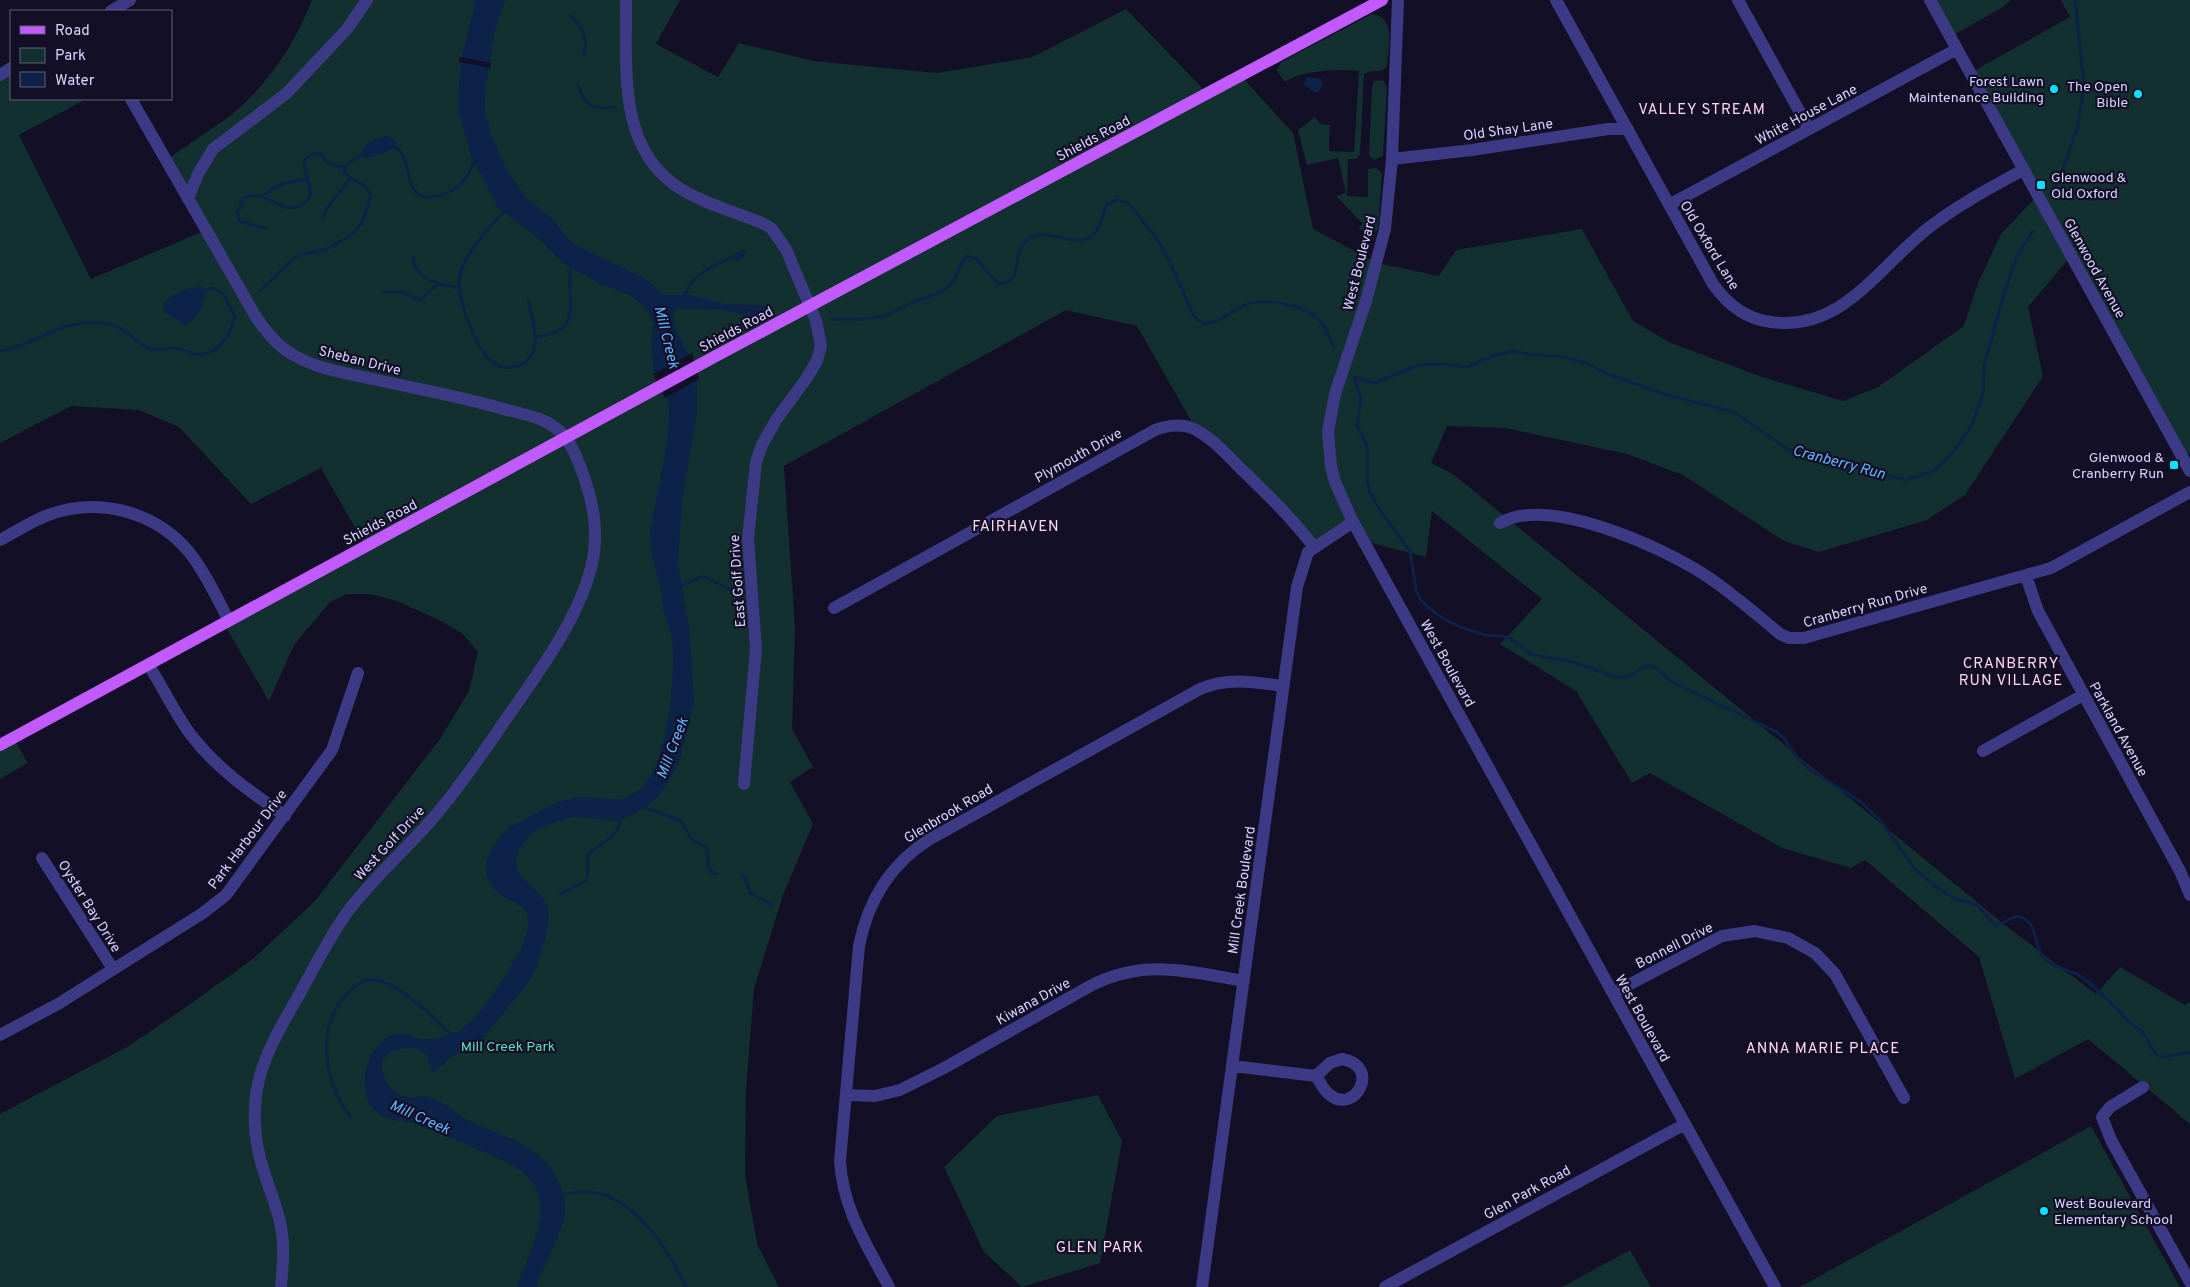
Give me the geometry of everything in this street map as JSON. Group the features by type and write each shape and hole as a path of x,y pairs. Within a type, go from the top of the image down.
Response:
{"main road":[{"name":"Shields Road","path":"0,745 149,666 711,359 1247,74 1382,0"}],"street":[{"path":"113,10 130,0"},
{"path":"188,199 198,174 213,149 287,93 347,29 367,0"},
{"name":"East Golf Drive","path":"626,0 628,96 632,121 642,150 659,172 682,189 771,228 786,249 816,321 821,345 817,361 776,420 762,445 756,462 748,539 756,648 744,784"},
{"name":"West Boulevard","path":"1398,0 1392,159 1388,206 1380,249 1366,301 1335,394 1328,432 1331,466 1335,482 1353,522 1775,1287"},
{"name":"Old Oxford Lane","path":"1556,0 1712,284 1726,302 1741,312 1762,320 1785,324 1801,323 1820,318 1840,308 1926,230 1956,208 2023,170"},
{"path":"1738,0 1809,129"},
{"name":"Glenwood Avenue","path":"1930,0 2190,472"},
{"name":"White House Lane","path":"1669,205 1957,49"},
{"name":"Sheban Drive","path":"132,100 256,317 271,337 289,353 308,363 328,370 496,407 540,419 556,427 567,438"},
{"name":"Old Shay Lane","path":"1392,159 1472,150 1608,129 1628,129"},
{"name":"Plymouth Drive","path":"834,608 1155,430 1166,426 1187,427 1197,431 1222,450 1299,528 1314,547"},
{"name":"West Golf Drive","path":"281,1287 284,1258 280,1220 263,1169 255,1134 256,1089 262,1069 273,1041 323,950 345,915 368,887 436,814 462,781 541,668 579,601 591,568 596,539 594,508 580,467 567,438"},
{"name":"Cranberry Run Drive","path":"1500,523 1515,517 1547,516 1586,522 1627,536 1704,574 1780,634 1795,639 1823,634 2051,568 2190,492"},
{"path":"0,540 34,522 64,510 98,507 130,512 163,529 180,542 198,566 229,621"},
{"name":"Mill Creek Boulevard","path":"1202,1287 1297,587 1308,552 1353,522"},
{"name":"Parkland Avenue","path":"2026,576 2038,611 2180,871 2190,896"},
{"path":"149,666 180,719 204,751 236,780 285,816"},
{"name":"Park Harbour Drive","path":"0,1035 58,1004 203,913 222,899 234,886 332,750 358,674"},
{"name":"Glenbrook Road","path":"890,1287 854,1222 844,1196 840,1161 862,932 880,888 888,875 908,854 930,839 1200,689 1235,680 1283,686"},
{"path":"1983,751 2083,695"},
{"name":"Oyster Bay Drive","path":"42,858 113,969"},
{"name":"Bonnell Drive","path":"1613,993 1722,936 1755,931 1788,938 1815,952 1836,974 1904,1098"},
{"name":"Kiwana Drive","path":"846,1095 875,1096 900,1090 944,1068 1092,985 1117,974 1140,969 1164,969 1244,981"},
{"path":"1233,1066 1316,1076"},
{"path":"2143,1087 2105,1111 2102,1120 2190,1282"},
{"name":"Glen Park Road","path":"1385,1287 1684,1124"}],"green space":[{"name":"Mill Creek Park","path":"312,0 680,0 656,44 718,77 739,43 813,61 937,73 1033,57 1126,9 1208,94 1242,77 1293,133 1313,229 1377,263 1439,276 1456,250 1582,229 1633,321 1671,343 1762,377 1843,401 1878,387 1964,326 1978,283 2001,234 2037,196 1970,73 2070,17 2061,0 2190,0 2190,453 2182,457 2071,256 2028,307 2043,376 1965,495 1927,520 1819,552 1784,541 1683,475 1627,454 1505,428 1447,426 1431,463 1453,474 2005,925 2096,994 2120,967 2185,1005 2190,1002 2190,1124 2088,1039 2015,1079 1979,957 1865,860 1851,868 1782,848 1650,773 1632,783 1576,691 1500,644 1542,599 1432,511 1426,557 1364,541 1353,523 1314,547 1197,431 1137,326 1066,310 784,466 795,627 792,729 813,767 790,782 813,824 783,895 754,989 746,1089 745,1174 757,1244 779,1287 0,1287 0,1114 127,1047 254,958 315,901 440,739 469,691 478,652 463,634 443,622 397,601 369,594 347,594 330,602 294,645 269,701 224,624 366,547 321,468 251,504 179,427 139,410 71,406 0,443 0,75 10,69 10,100 84,100 19,135 91,279 206,230 166,160 230,116 256,91 268,78 288,48"},
{"path":"1930,0 2011,0 2003,7 1950,37"},
{"path":"1372,14 1380,16 1388,27 1387,66 1382,71 1371,71 1364,74 1360,154 1357,159 1348,159 1347,196 1368,197 1368,169 1376,168 1382,173 1378,230 1368,235 1359,228 1363,224 1336,196 1346,193 1338,158 1307,165 1298,130 1315,117 1320,124 1330,125 1329,151 1354,152 1359,71 1331,70 1310,73 1300,75 1285,82 1277,71 1281,62"},
{"path":"1383,80 1387,88 1383,156 1374,160 1369,154 1372,87 1374,81"},
{"path":"13,737 28,763 0,779 0,745"},
{"path":"1098,1095 1122,1141 1100,1263 1022,1287 984,1252 944,1167 997,1116"},
{"name":"West Boulevard Elementary School","path":"2091,1126 2180,1287 1800,1287"},
{"path":"1630,1250 1651,1287 1562,1287"}],"water":[{"name":"Mill Creek","path":"474,0 505,0 494,34 485,93 485,110 491,136 508,172 527,199 551,218 572,243 646,279 664,295 690,295 726,304 768,306 767,316 763,318 716,309 675,308 674,316 677,331 695,368 661,386 654,371 651,342 654,324 646,308 630,295 600,284 564,264 539,239 498,207 473,162 457,107 462,57"},
{"path":"1306,78 1322,79 1323,86 1318,92 1314,92 1304,85"},
{"path":"385,136 393,138 397,146 380,154 362,157 362,149 372,141"},
{"path":"745,249 746,253 742,260 736,261 734,256 736,253"},
{"path":"202,286 205,290 204,301 202,307 190,323 186,325 164,312 163,305 170,297 191,288"},
{"name":"Mill Creek","path":"697,380 697,412 682,503 678,565 689,626 694,701 679,763 662,792 649,805 631,816 618,821 575,817 555,822 540,828 530,835 520,848 516,860 517,870 521,877 542,897 547,906 549,916 546,935 538,964 530,980 479,1043 450,1058 434,1073 430,1069 425,1053 420,1050 408,1048 394,1051 389,1053 382,1062 385,1078 396,1093 406,1097 425,1096 443,1103 474,1123 510,1138 532,1150 550,1167 563,1192 565,1201 565,1213 559,1235 540,1276 537,1287 517,1287 535,1238 541,1207 537,1192 529,1178 513,1165 453,1139 416,1124 387,1118 379,1114 371,1106 367,1096 365,1073 374,1051 390,1036 405,1034 425,1039 435,1038 460,1030 475,1017 512,965 525,939 528,930 528,918 525,910 500,894 487,878 487,860 495,843 502,835 509,828 532,815 565,800 584,797 626,798 644,785 652,773 664,736 673,672 671,635 664,613 650,539 669,425 668,400 662,387"}],"pier":[{"path":"459,57 491,63 491,68 459,62"},
{"path":"692,353 699,379 665,398 653,374"}],"waterway":[{"name":"Cranberry Run","path":"2056,188 2077,129 2084,86 2075,0"},
{"path":"570,15 578,23 585,38 584,54"},
{"path":"579,87 584,99 591,106 602,108 615,107"},
{"path":"392,146 399,150 403,156 413,189 427,197 440,196 457,187 466,178 477,160"},
{"path":"267,229 239,221 237,213 244,198 251,195 259,196 280,205 295,207 304,203 310,195 304,164 308,157 321,154 328,163 345,168"},
{"path":"260,291 293,259 326,249 350,236 362,223 371,196 366,187 351,178 344,171 346,165 363,154"},
{"path":"323,218 327,208 350,178"},
{"path":"263,197 273,188 282,184 307,179"},
{"name":"Cranberry Run","path":"832,319 876,318 944,290 956,277 962,262 968,256 976,258 998,284 1006,282 1012,279 1015,274 1020,249 1031,237 1049,235 1068,239 1085,239 1093,235 1098,229 1107,204 1117,200 1128,203 1156,237 1170,262 1193,315 1203,324 1215,321 1245,305 1264,302 1286,304 1307,311 1316,317 1324,326 1334,348"},
{"path":"507,210 484,233 470,252 461,272 459,282 465,313 475,338 493,363 503,367 514,367 524,363 531,357 534,349 535,329 528,301"},
{"name":"Cranberry Run","path":"1354,377 1374,383 1419,365 1440,364 1467,367 1493,356 1514,351 1533,355 1559,356 1587,363 1607,374 1668,395 1734,412 1789,450 1905,480 1934,471 1951,455 1972,425 1983,393 1984,366 2004,294 2017,256 2033,231"},
{"path":"684,295 699,275 734,256"},
{"path":"413,257 415,265 424,277 437,283 460,288"},
{"path":"536,337 553,333 563,327 568,319 572,264"},
{"path":"384,292 401,292 420,300 438,284"},
{"path":"0,351 22,345 64,327 75,324 102,323 117,327 142,345 151,349 177,348 196,354 212,352 227,337 235,316 223,294 212,288 206,290"},
{"path":"1354,377 1361,400 1357,425 1367,446 1367,480 1370,493 1410,551 1416,590 1420,599 1428,607 1444,619 1460,627 1485,635 1503,636 1513,640 1531,654 1573,662 1613,676 1625,678 1648,665 1655,667 1672,682 1775,731 1784,738 1797,757 1809,769 1861,802 1880,820 1915,869 1939,889 1956,899 1977,905 1995,925 2016,917 2028,921 2034,931 2044,958 2048,962 2082,977 2093,986 2128,1021 2141,1031 2158,1056 2163,1057 2190,1052"},
{"path":"678,587 703,576 731,590"},
{"path":"645,808 680,820 692,840 705,846 708,850 708,867 713,873 717,874"},
{"path":"560,894 586,881 588,854 615,833 620,821"},
{"path":"741,874 745,878 750,893 772,905"},
{"path":"350,1117 334,1087 329,1070 327,1036 331,1020 339,1005 356,986 370,980 387,983 418,1004 454,1037"},
{"path":"559,1196 574,1192 590,1192 622,1203 636,1214 660,1242 686,1287"}],"place":[{"name":"Forest Lawn Maintenance Building","path":"2054,89"},
{"name":"The Open Bible","path":"2138,94"},
{"name":"Glenwood & Old Oxford","path":"2041,185"},
{"name":"Glenwood & Cranberry Run","path":"2174,465"},
{"name":"West Boulevard Elementary School","path":"2044,1211"}],"district":[{"name":"VALLEY STREAM","path":"1702,109"},
{"name":"FAIRHAVEN","path":"1016,526"},
{"name":"CRANBERRY RUN VILLAGE","path":"2011,672"},
{"name":"ANNA MARIE PLACE","path":"1823,1048"},
{"name":"GLEN PARK","path":"1100,1247"}]}
